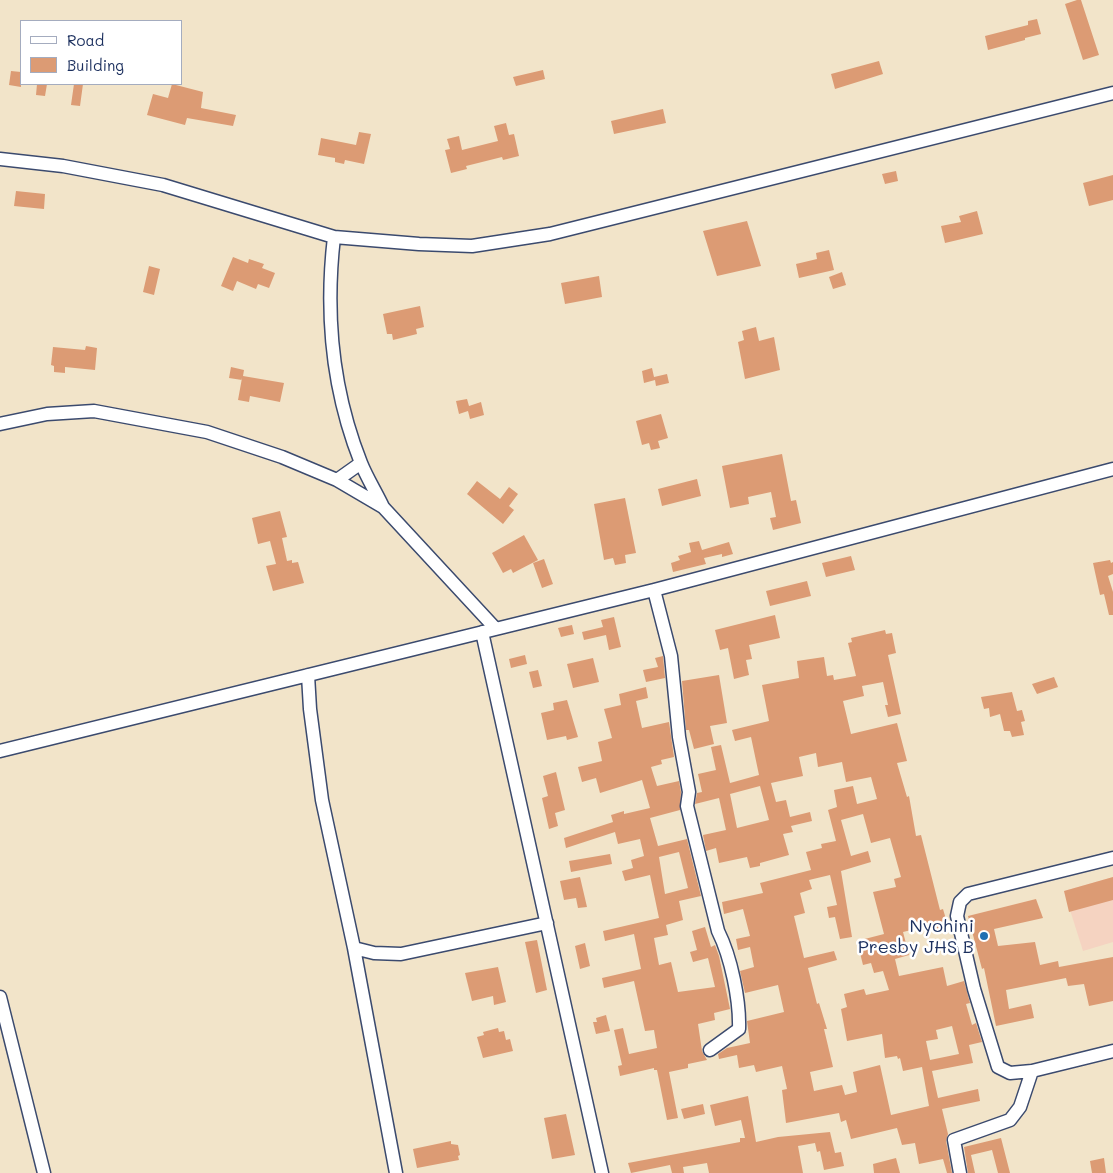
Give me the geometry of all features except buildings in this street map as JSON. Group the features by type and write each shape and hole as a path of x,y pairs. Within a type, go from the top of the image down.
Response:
{"street":[{"path":"0,158 63,166 163,186 334,237 472,246 550,234 1113,93"},
{"path":"334,237 329,291 331,342 340,393 361,463 383,507 495,628"},
{"path":"0,424 47,414 94,411 207,432 246,444 337,480 383,507"},
{"path":"337,480 361,463"},
{"path":"0,751 654,590 1113,469"},
{"path":"654,590 671,656 679,737 688,792 687,806 718,931 726,946 740,1016 739,1029 710,1050"},
{"path":"482,632 602,1173"},
{"path":"308,674 310,709 322,800 354,948 396,1173"},
{"path":"1113,858 968,894 960,902 957,916 974,990 998,1067 1010,1073 1032,1071 1113,1051"},
{"path":"354,948 374,953 401,954 547,923"},
{"path":"0,997 44,1173"},
{"path":"960,1173 954,1140 1010,1120 1020,1107 1032,1071"}],"shaded area":[{"path":"1113,877 1113,942 1083,951 1064,891"}],"place":[{"name":"Nyohini Presby JHS B","path":"984,936"}]}
